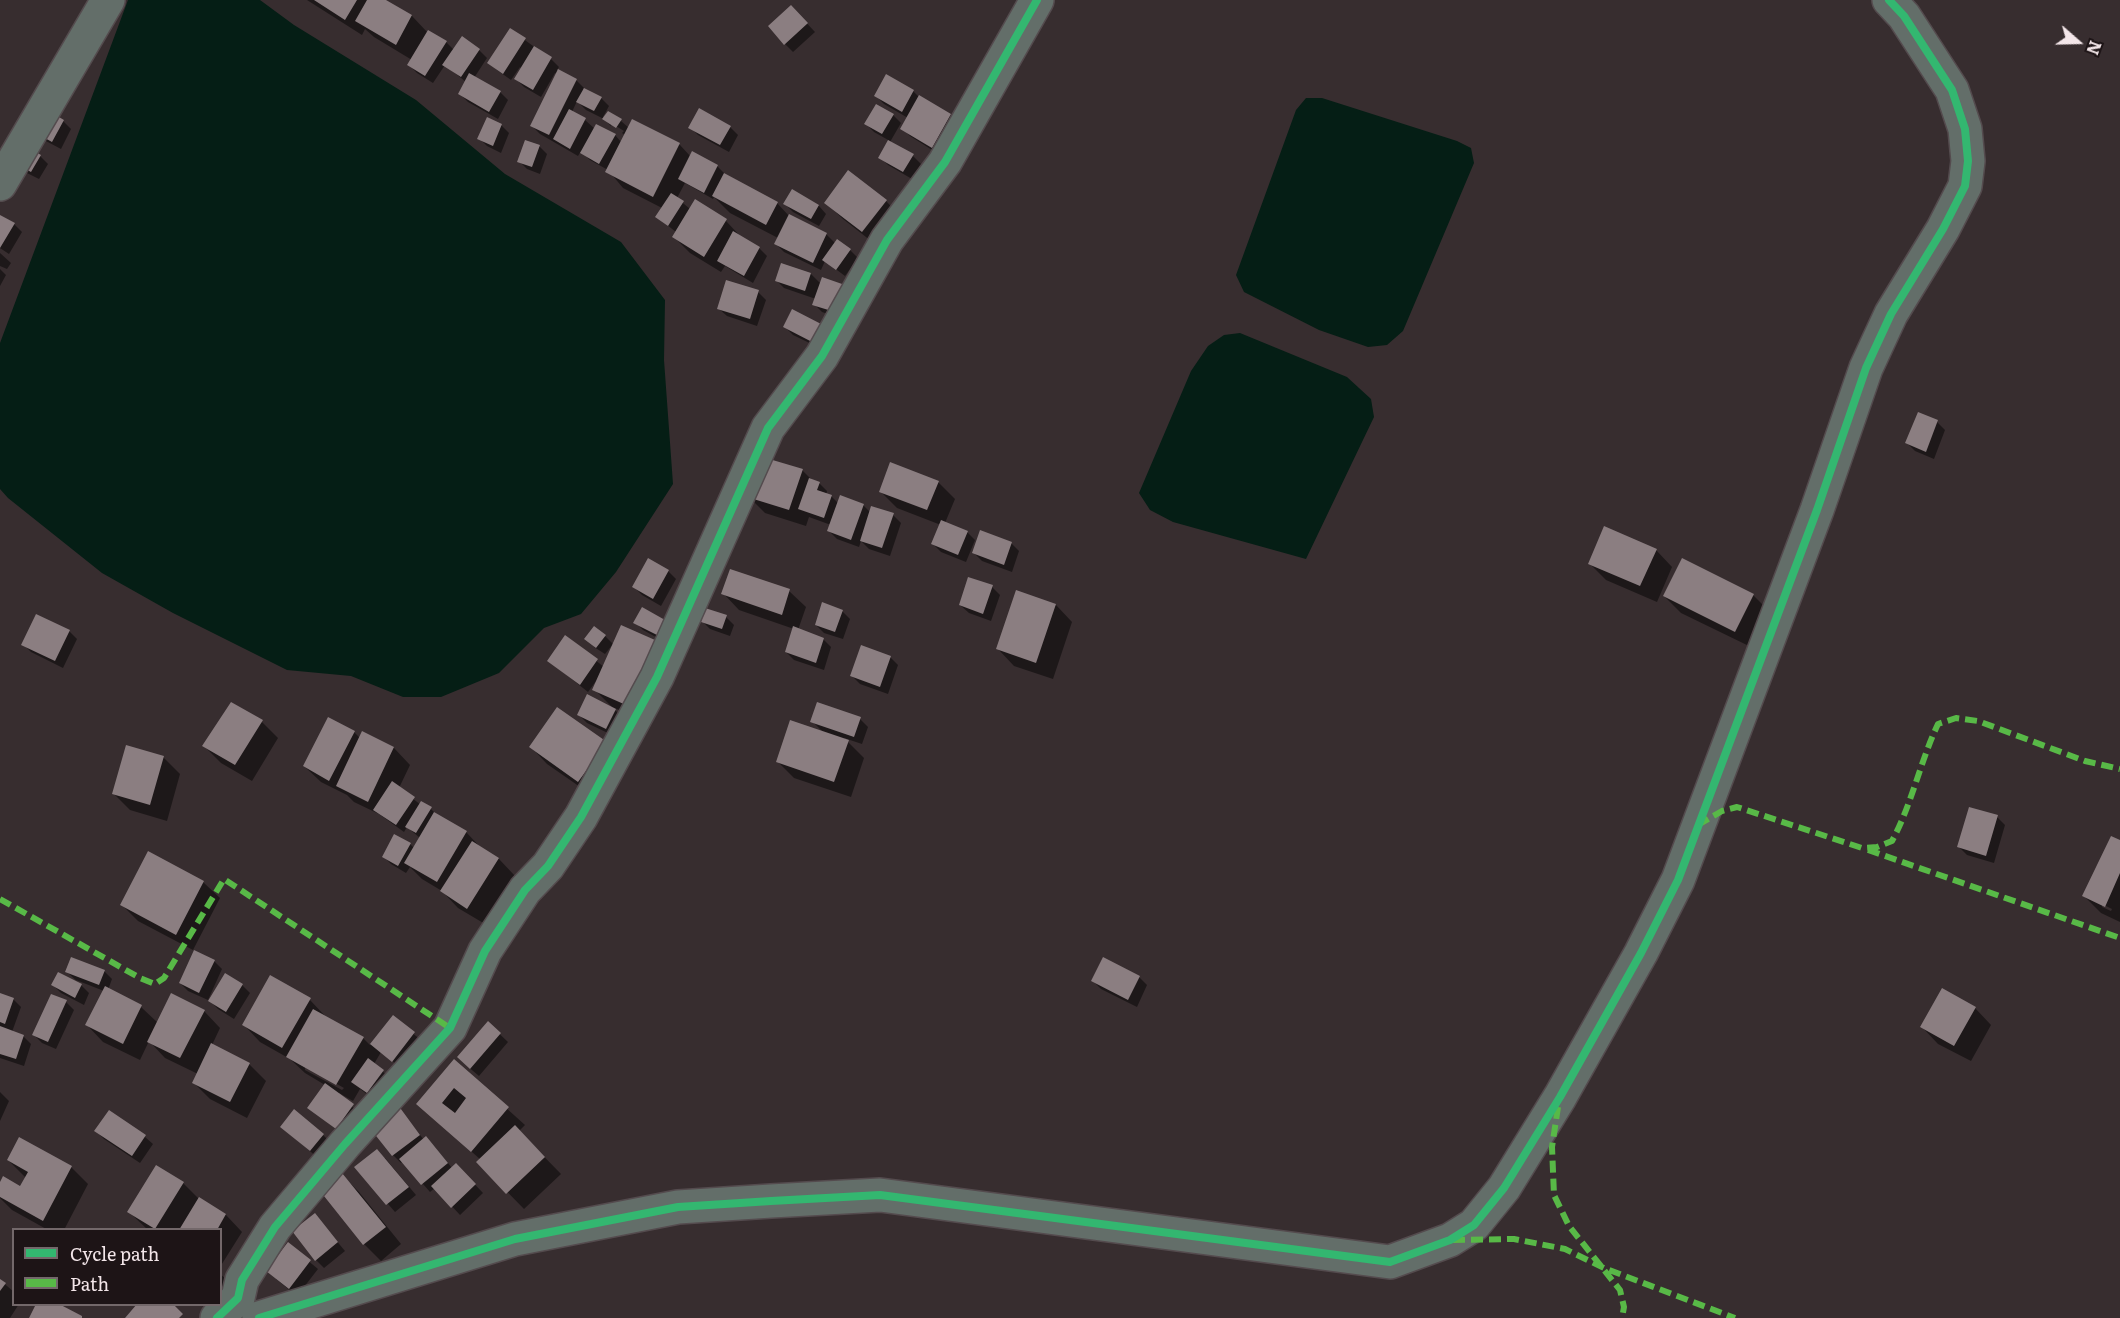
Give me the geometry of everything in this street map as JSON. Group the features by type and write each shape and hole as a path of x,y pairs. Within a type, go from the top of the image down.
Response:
{"street":[{"path":"0,184 108,0"},
{"path":"217,1318 238,1298 242,1280 275,1227 345,1144 450,1028 486,951 525,890 548,866 581,817 657,677 768,428 822,356 886,240 945,162 1037,0"},
{"path":"259,1318 515,1239 678,1207 880,1195 1389,1262 1450,1240 1474,1225 1504,1188 1560,1096 1641,953 1678,880 1809,532 1866,368 1891,314 1943,229 1965,186 1968,161 1965,129 1952,90 1905,16 1889,0"}],"shaded area":[{"path":"128,0 260,0 294,25 416,100 505,174 621,242 665,300 664,360 673,484 616,572 581,614 544,628 499,673 441,697 403,697 351,676 287,670 173,613 102,573 8,498 0,489 0,343"},
{"path":"1306,98 1322,98 1457,141 1471,148 1474,163 1403,331 1387,345 1368,347 1319,330 1244,292 1236,275 1296,110"},
{"path":"1240,333 1347,377 1371,399 1374,417 1306,559 1173,522 1150,510 1139,493 1191,371 1208,346 1224,335"}],"building":[{"path":"314,0 357,0 345,20"},
{"path":"367,0 386,0 412,15 396,45 355,21"},
{"path":"791,5 808,23 784,45 768,26"},
{"path":"510,28 526,38 503,74 487,63"},
{"path":"428,30 447,41 425,76 407,65"},
{"path":"462,36 480,49 461,77 442,65"},
{"path":"534,46 552,57 533,90 514,79"},
{"path":"558,69 577,79 549,135 530,126"},
{"path":"469,73 501,91 489,112 458,94"},
{"path":"886,74 914,90 902,112 874,96"},
{"path":"584,88 602,97 594,111 576,102"},
{"path":"919,95 951,114 932,148 900,129"},
{"path":"876,104 894,114 882,134 864,124"},
{"path":"699,108 731,126 720,145 688,128"},
{"path":"569,109 586,118 570,149 553,139"},
{"path":"47,110 64,120 52,142 34,132"},
{"path":"608,111 622,119 616,128 602,119"},
{"path":"487,117 502,124 493,146 477,139"},
{"path":"632,119 680,143 653,197 605,172"},
{"path":"596,124 616,134 599,164 580,153"},
{"path":"525,140 540,145 532,167 517,162"},
{"path":"888,140 914,154 903,172 878,158"},
{"path":"27,147 41,155 31,172 18,165"},
{"path":"692,151 718,165 704,193 678,179"},
{"path":"848,170 887,200 862,232 824,203"},
{"path":"724,173 778,202 766,225 712,196"},
{"path":"792,189 819,205 811,219 783,204"},
{"path":"671,193 684,201 668,226 655,217"},
{"path":"695,199 727,219 704,257 672,237"},
{"path":"789,214 827,233 813,263 774,244"},
{"path":"0,215 15,223 0,248"},
{"path":"733,231 760,247 744,276 717,261"},
{"path":"837,239 851,249 836,270 822,260"},
{"path":"781,263 811,273 805,291 775,281"},
{"path":"822,277 845,285 835,312 812,305"},
{"path":"726,280 759,290 750,319 717,309"},
{"path":"792,309 825,326 816,344 783,327"},
{"path":"1918,412 1938,420 1926,452 1905,443"},
{"path":"759,456 803,469 789,510 747,497"},
{"path":"890,462 939,481 927,510 879,492"},
{"path":"809,478 820,482 817,490 832,495 824,518 798,509"},
{"path":"840,495 864,504 851,540 827,531"},
{"path":"871,506 894,513 882,548 860,541"},
{"path":"941,520 968,531 958,555 931,544"},
{"path":"1604,526 1657,549 1640,586 1588,564"},
{"path":"980,530 1012,542 1004,565 972,553"},
{"path":"648,558 669,570 653,599 632,587"},
{"path":"1682,558 1754,594 1735,632 1663,596"},
{"path":"730,569 790,589 782,615 721,594"},
{"path":"968,577 993,585 983,614 959,605"},
{"path":"1016,590 1056,604 1036,663 996,649"},
{"path":"822,602 843,610 835,632 815,625"},
{"path":"642,607 665,620 657,635 633,623"},
{"path":"705,608 727,615 722,629 701,622"},
{"path":"36,614 70,630 55,661 21,645"},
{"path":"621,625 655,640 626,705 592,690"},
{"path":"594,626 606,635 596,648 584,639"},
{"path":"793,626 824,638 816,663 785,652"},
{"path":"565,635 598,659 580,685 547,661"},
{"path":"861,645 891,656 880,687 850,676"},
{"path":"587,694 616,709 606,729 577,715"},
{"path":"231,702 263,720 235,765 202,746"},
{"path":"817,702 861,717 854,737 810,722"},
{"path":"557,707 607,742 578,782 529,747"},
{"path":"328,717 355,731 329,781 303,766"},
{"path":"790,720 849,740 834,782 776,762"},
{"path":"362,731 394,747 368,802 336,786"},
{"path":"126,745 164,756 150,805 112,794"},
{"path":"392,781 415,797 396,825 373,810"},
{"path":"421,801 432,807 416,833 405,827"},
{"path":"1969,807 1998,815 1986,856 1957,847"},
{"path":"434,812 467,831 437,882 404,863"},
{"path":"394,834 411,843 398,866 382,857"},
{"path":"2111,836 2120,840 2120,873 2105,907 2082,896"},
{"path":"472,841 499,858 467,909 440,891"},
{"path":"148,851 204,881 176,935 120,905"},
{"path":"194,950 215,960 199,993 179,983"},
{"path":"71,957 105,970 99,985 65,972"},
{"path":"1103,957 1140,976 1128,1000 1091,981"},
{"path":"58,972 82,984 75,998 51,985"},
{"path":"225,973 243,984 226,1012 208,1001"},
{"path":"270,975 311,998 282,1048 242,1025"},
{"path":"105,986 142,1005 123,1044 85,1025"},
{"path":"1942,988 1976,1007 1954,1046 1920,1027"},
{"path":"0,993 14,998 5,1024 0,1022"},
{"path":"171,993 205,1010 180,1058 147,1042"},
{"path":"51,994 67,1000 48,1042 32,1035"},
{"path":"313,1009 364,1037 336,1085 286,1057"},
{"path":"393,1015 415,1032 392,1062 370,1044"},
{"path":"488,1021 501,1033 470,1069 457,1057"},
{"path":"0,1026 24,1035 16,1059 0,1054"},
{"path":"211,1043 250,1063 230,1102 192,1083"},
{"path":"368,1058 384,1070 367,1093 351,1082"},
{"path":"454,1059 509,1107 471,1152 416,1104","holes":["454,1088 466,1098 455,1113 442,1103"]},
{"path":"325,1083 354,1104 336,1129 307,1108"},
{"path":"398,1105 420,1135 392,1156 369,1127"},
{"path":"294,1109 324,1134 310,1151 280,1127"},
{"path":"109,1110 146,1135 132,1156 94,1131"},
{"path":"515,1125 545,1157 506,1194 476,1162"},
{"path":"426,1136 448,1163 421,1185 399,1159"},
{"path":"19,1137 72,1166 43,1221 0,1197 0,1182 3,1176 20,1186 28,1172 7,1160"},
{"path":"377,1149 409,1187 386,1205 354,1167"},
{"path":"456,1163 476,1184 451,1208 431,1186"},
{"path":"156,1165 184,1182 156,1228 127,1212"},
{"path":"342,1173 386,1227 363,1245 320,1191"},
{"path":"199,1197 226,1214 218,1228 180,1228"},
{"path":"315,1213 338,1242 315,1261 292,1231"},
{"path":"288,1242 311,1260 289,1289 266,1271"},
{"path":"0,1279 6,1283 0,1291"},
{"path":"35,1306 63,1306 82,1316 82,1318 29,1318"},
{"path":"135,1306 175,1306 183,1314 179,1318 125,1318"}],"marked path":[{"path":"1698,825 1722,811 1737,807 1862,848 1877,847 1892,841 1938,724 1956,718 1978,721 2085,761 2120,769"},
{"path":"1868,850 2120,938"},
{"path":"0,899 140,978 155,984 164,978 224,879 450,1028"},
{"path":"1558,1107 1552,1147 1554,1195 1569,1226 1620,1290 1624,1307 1622,1318"},
{"path":"1453,1240 1514,1239 1565,1249 1604,1268 1735,1318"}],"cycle path":[{"path":"217,1318 238,1298 242,1280 275,1227 345,1144 450,1028 485,951 525,890 548,866 581,817 657,677 768,428 822,356 887,240 945,162 1037,0"},
{"path":"259,1318 515,1239 678,1207 880,1195 1390,1262 1450,1240 1474,1225 1504,1188 1560,1097 1641,953 1678,880 1817,510 1866,368 1891,314 1943,229 1965,186 1968,161 1965,129 1952,90 1904,16 1889,0"}]}
